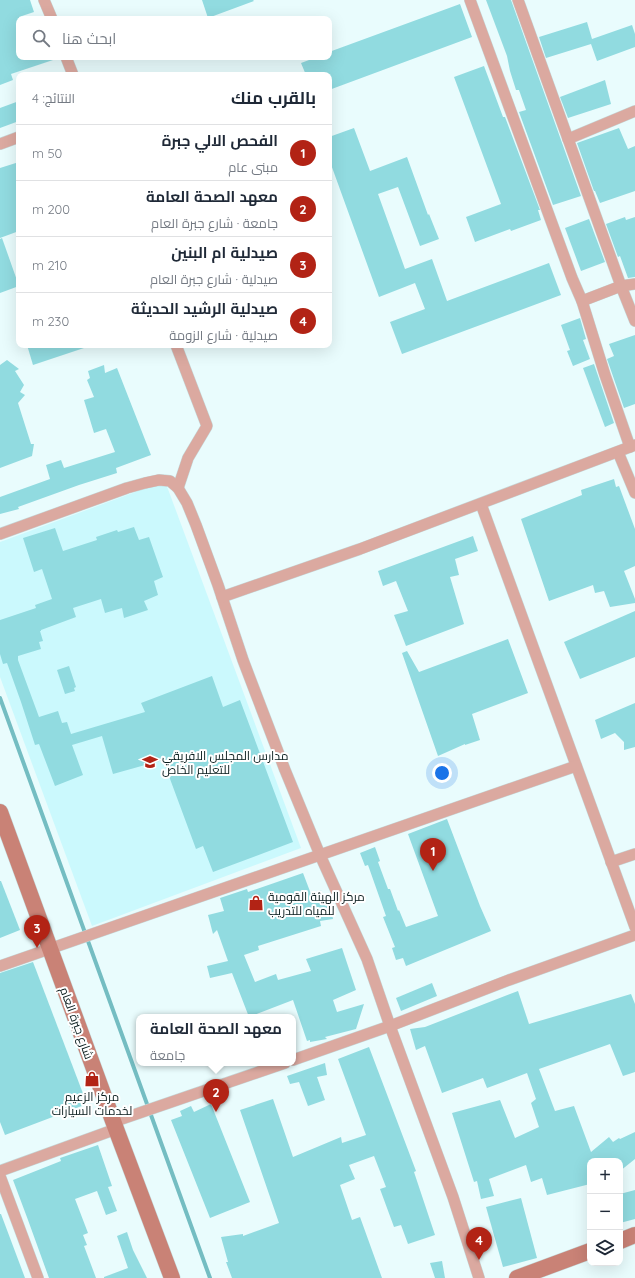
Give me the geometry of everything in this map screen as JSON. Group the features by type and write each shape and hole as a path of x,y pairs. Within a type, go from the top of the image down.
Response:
{"main road":[{"name":"شارع جبرة العام","path":"0,812 114,1125 172,1278"},
{"path":"623,1240 635,1235"},
{"path":"517,1278 587,1252"}],"street":[{"path":"44,0 51,16"},
{"path":"222,598 360,550 633,446 605,375 582,302 470,0"},
{"path":"518,0 635,321"},
{"path":"67,60 72,72"},
{"path":"568,139 635,111"},
{"path":"0,144 16,138"},
{"path":"582,302 621,286 635,284"},
{"path":"177,348 207,426 188,458 178,488"},
{"path":"618,452 635,493"},
{"path":"0,534 127,488 145,483 159,480 170,482 178,488 187,503 196,524 250,680 285,770 320,855 367,959 453,1197 479,1278"},
{"path":"481,504 635,927"},
{"path":"0,966 576,766"},
{"path":"611,862 635,854"},
{"path":"296,1059 390,1026 509,980 635,935"},
{"path":"0,1171 114,1125 276,1066"},
{"path":"0,1176 38,1278"}],"shaded area":[{"name":"مدارس المجلس الافريقي للتعليم الخاص","path":"165,481 301,848 92,926 0,677 0,542"}],"building":[{"path":"0,0 30,0 34,12 22,16 16,16 16,60 53,60 11,74 13,80 0,85"},
{"path":"202,0 254,1 213,16 207,16"},
{"path":"486,0 511,0 581,196 553,205 519,112 526,110 519,90 516,90 507,56"},
{"path":"460,4 472,37 332,89 332,72 305,72 301,63 309,60 332,60 332,51"},
{"path":"587,22 592,39 632,25 635,34 635,47 597,61 591,44 546,58 539,37"},
{"path":"484,66 540,210 538,210 541,220 511,231 510,229 475,242 466,217 501,204 454,77"},
{"path":"605,80 611,104 568,118 560,97"},
{"path":"16,102 16,122 0,128 0,108"},
{"path":"354,128 370,171 407,157 428,215 429,214 439,239 420,246 398,187 378,194 405,269 432,259 447,301 549,263 561,295 402,354 390,322 425,309 415,283 379,297 332,167 332,136"},
{"path":"619,128 628,149 635,146 635,191 600,203 594,191 577,143"},
{"path":"16,163 16,232 0,238 0,168"},
{"path":"625,217 626,220 635,217 635,277 628,278 620,256 618,257 606,224"},
{"path":"589,219 605,262 581,271 565,228"},
{"path":"2,238 16,278 16,287 0,293 0,239"},
{"path":"580,318 586,339 583,340 590,359 573,366 567,351 570,350 561,325"},
{"path":"635,335 635,404 624,408 607,359 614,356 609,344"},
{"path":"28,348 84,348 33,365"},
{"path":"7,360 19,369 15,371 24,385 20,392 25,395 18,403 31,444 34,444 32,456 0,468 0,365"},
{"path":"594,364 614,423 605,427 583,368"},
{"path":"104,365 105,373 117,368 151,455 116,468 117,473 18,507 19,509 0,514 0,497 50,479 46,465 61,460 64,468 115,452 106,429 94,433 84,400 94,397 87,380 90,378 88,371"},
{"path":"614,479 616,487 619,486 635,529 635,566 624,571 635,599 635,603 610,607 604,591 595,593 593,585 549,601 521,519 582,495 581,490"},
{"path":"134,527 139,540 149,537 163,577 154,581 158,595 144,601 148,610 124,618 122,608 105,613 101,599 73,608 76,617 41,630 43,641 39,642 41,649 18,656 18,660 39,717 58,711 62,723 67,722 71,734 145,712 141,703 212,676 223,707 240,700 293,842 213,872 203,846 196,849 163,760 113,774 102,736 72,745 83,775 55,786 39,744 35,745 7,663 3,664 0,654 0,620 36,608 35,605 52,599 42,569 34,572 23,538 55,528 63,551 97,540 96,537 117,530 118,532"},
{"path":"473,536 478,551 455,559 459,575 450,577 464,624 406,646 394,615 408,611 396,581 383,586 378,571"},
{"path":"635,611 635,657 580,679 564,642"},
{"path":"508,639 528,693 472,714 480,740 465,744 438,756 402,653 407,651 419,672"},
{"path":"69,666 76,687 74,688 75,691 65,694 57,670"},
{"path":"635,703 635,747 624,750 624,742 615,733 601,739 595,720"},
{"path":"447,819 491,931 406,966 403,958 396,960 392,948 395,947 383,917 386,916 368,865 365,866 360,853 375,847 380,861 378,862 388,889 390,889 406,927 438,916 408,834"},
{"path":"303,873 311,894 321,890 324,899 329,898 333,919 320,921 321,926 258,946 259,950 244,955 255,982 276,974 278,980 311,971 306,959 342,948 356,990 333,1000 337,1012 364,1004 356,1029 325,1037 327,1039 310,1042 310,1040 307,1041 293,1000 257,1014 248,1014 232,973 210,978 207,966 228,961 217,930 213,934 208,915 224,911 220,898 247,889 248,892"},
{"path":"0,881 20,930 0,938"},
{"path":"33,962 87,1104 5,1135 0,1122 0,973"},
{"path":"432,983 437,996 401,1011 396,998"},
{"path":"518,991 529,1024 631,994 635,1004 635,1072 623,1076 610,1044 539,1069 555,1111 574,1106 591,1152 609,1137 613,1142 635,1132 635,1159 623,1169 623,1158 587,1158 587,1185 547,1195 542,1178 531,1182 526,1165 489,1179 494,1196 481,1199 477,1181 474,1182 452,1113 500,1100 515,1138 539,1127 531,1103 536,1099 527,1073 487,1088 483,1078 442,1093 425,1046 416,1050 410,1029 425,1027"},
{"path":"369,1047 416,1171 414,1172 435,1235 408,1244 401,1225 394,1227 380,1189 386,1187 374,1156 349,1165 355,1179 340,1185 352,1220 360,1217 382,1278 232,1278 226,1262 228,1262 221,1237 243,1234 243,1236 279,1223 240,1110 273,1099 293,1157 341,1137 342,1143 366,1135 338,1059"},
{"path":"325,1063 327,1075 317,1077 325,1100 308,1106 299,1082 290,1084 287,1076"},
{"path":"211,1104 250,1202 210,1218 171,1120 182,1116 180,1111 191,1106 194,1112"},
{"path":"98,1145 112,1186 108,1187 117,1211 106,1215 97,1191 75,1199 88,1233 83,1235 87,1245 84,1246 96,1278 49,1278 13,1180 61,1161 60,1158"},
{"path":"635,1190 635,1219 623,1222 623,1194"},
{"path":"521,1198 537,1258 503,1267 486,1207"},
{"path":"1,1214 25,1278 0,1278"},
{"path":"127,1232 133,1250 147,1278 104,1278 128,1268 117,1236"},
{"path":"442,1261 445,1278 435,1278 430,1263"}],"waterway":[{"path":"0,698 210,1278"}],"place":[{"name":"مدارس المجلس الافريقي للتعليم الخاص","path":"150,762"},
{"name":"الفحص الالي جبرة","path":"433,871"},
{"name":"مركز الهيئة القومية للمياه للتدريب","path":"256,903"},
{"name":"صيدلية ام البنين","path":"37,948"},
{"name":"مركز الزعيم لخدمات السيارات","path":"92,1079"},
{"name":"معهد الصحة العامة","path":"216,1112"},
{"name":"صيدلية الرشيد الحديثة","path":"479,1260"}]}
